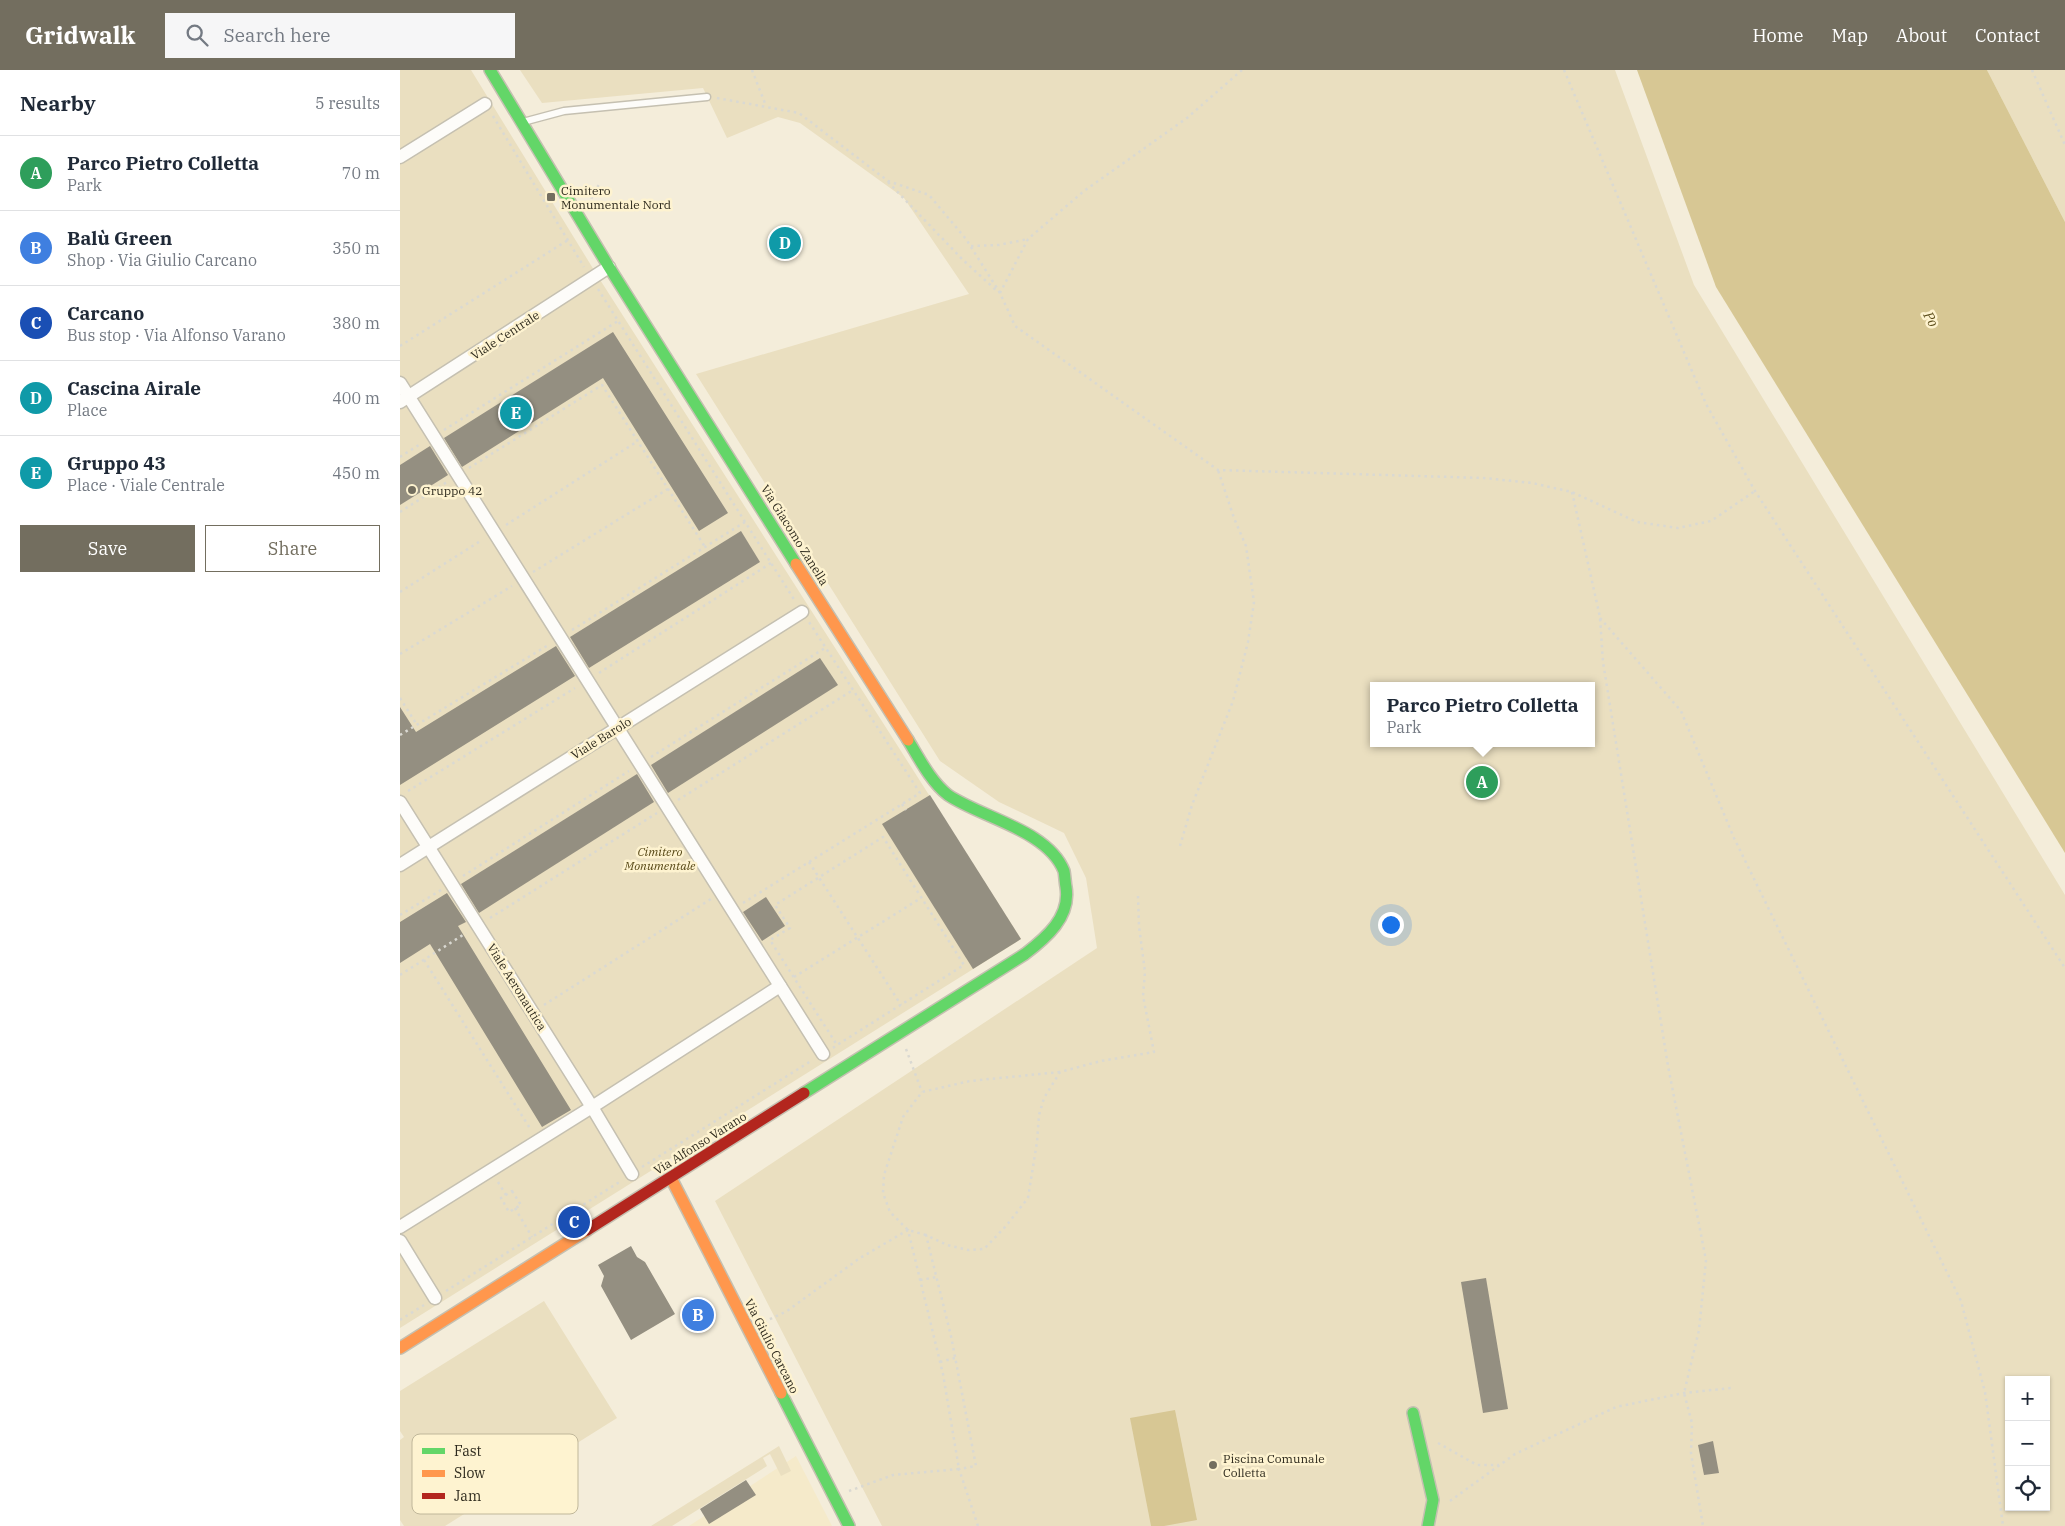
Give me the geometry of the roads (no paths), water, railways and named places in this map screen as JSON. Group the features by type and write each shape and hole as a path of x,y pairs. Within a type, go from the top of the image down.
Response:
{"street":[{"name":"Via Giacomo Zanella","path":"490,70 609,267 923,764 939,786 960,803 1045,845 1063,868 1068,883 1067,900 1063,915 1044,941 1015,961"},
{"path":"400,157 485,104"},
{"name":"Viale Centrale","path":"404,400 609,267"},
{"path":"400,383 404,400 434,436 823,1054"},
{"name":"Viale Barolo","path":"400,865 802,612"},
{"name":"Viale Aeronautica","path":"400,802 533,1012 632,1174"},
{"name":"Via Alfonso Varano","path":"400,1348 1015,961"},
{"path":"400,1227 780,986"},
{"name":"Via Giulio Carcano","path":"671,1178 849,1526"},
{"path":"400,1241 435,1298"},
{"path":"1413,1413 1433,1500 1432,1514 1428,1526"}],"lane":[{"path":"522,122 564,111 707,97"}],"water":[{"name":"Po","path":"1637,70 1987,70 2065,222 2065,853 1716,287"},
{"path":"1175,1410 1197,1520 1164,1526 1151,1526 1130,1418"}],"place":[{"name":"Cimitero Monumentale Nord","path":"551,197"},
{"name":"Cascina Airale","path":"785,243"},
{"name":"Gruppo 43","path":"516,413"},
{"name":"Gruppo 42","path":"412,490"},
{"name":"Parco Pietro Colletta","path":"1482,782"},
{"name":"Carcano","path":"574,1222"},
{"name":"Balù Green","path":"698,1315"},
{"name":"Piscina Comunale Colletta","path":"1213,1465"}],"park label":[{"name":"Cimitero Monumentale","path":"660,858"}]}
